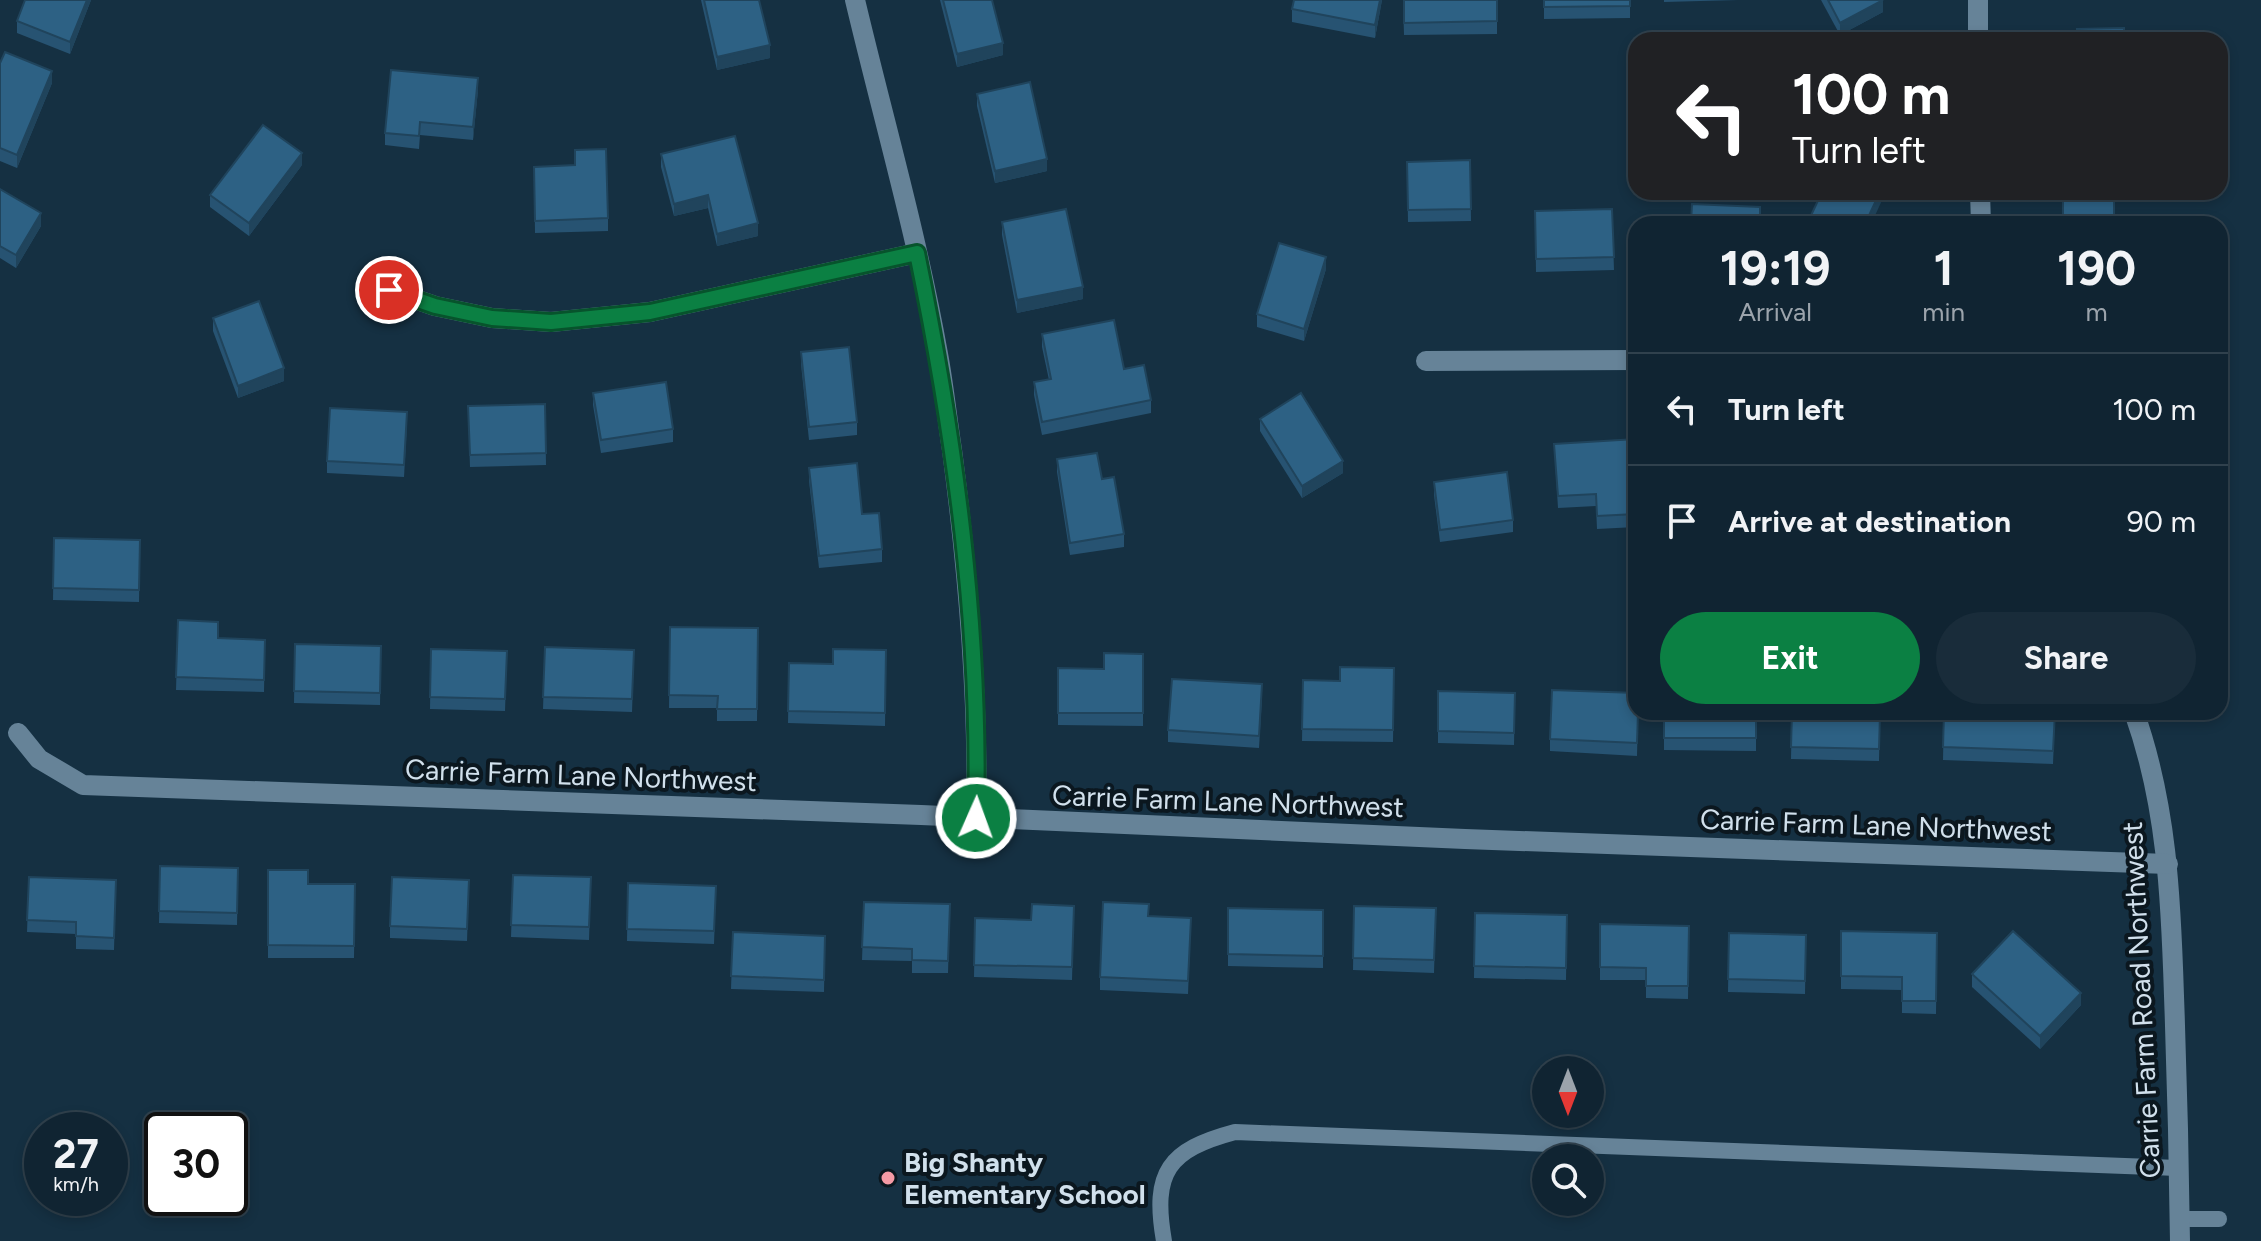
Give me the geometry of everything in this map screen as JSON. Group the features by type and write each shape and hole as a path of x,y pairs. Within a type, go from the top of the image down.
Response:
{"street":[{"path":"855,0 917,253 938,355 959,505 971,635 977,760 976,818"},
{"path":"1978,0 1978,32"},
{"path":"389,290 435,306 492,318 551,322 650,312 917,253"},
{"path":"1426,361 1628,360"},
{"name":"Carrie Farm Road Northwest","path":"2136,720 2158,794 2168,864 2180,1241"},
{"name":"Carrie Farm Lane Northwest","path":"18,733 39,759 83,785 2168,864"}],"lane":[{"path":"1164,1241 1159,1212 1160,1189 1168,1169 1183,1151 1205,1140 1235,1132 2178,1168"},
{"path":"2180,1219 2219,1219"}],"building":[{"path":"25,0 87,0 70,42 17,21"},
{"path":"704,0 759,0 770,45 717,57"},
{"path":"943,0 992,0 1003,43 957,54"},
{"path":"1294,0 1380,0 1375,25 1292,9"},
{"path":"1404,0 1497,0 1497,21 1404,23"},
{"path":"1544,0 1630,0 1630,6 1544,7"},
{"path":"1828,0 1883,0 1840,23"},
{"path":"2124,28 2124,32 2077,32 2077,29"},
{"path":"5,52 52,71 17,155 0,148 0,63"},
{"path":"391,70 478,78 473,127 420,122 419,136 385,133"},
{"path":"1030,82 1047,159 995,171 977,94"},
{"path":"263,125 302,153 249,223 210,195"},
{"path":"735,136 758,223 717,234 708,195 674,204 661,154"},
{"path":"606,149 608,218 535,221 534,167 575,165 575,150"},
{"path":"1470,160 1471,209 1408,210 1407,162"},
{"path":"0,189 41,213 16,255 0,246"},
{"path":"1818,200 1876,200 1869,216 1811,216"},
{"path":"2063,200 2114,200 2114,216 2063,216"},
{"path":"1692,204 1760,207 1760,216 1691,216"},
{"path":"1066,209 1083,287 1017,300 1002,222"},
{"path":"1612,209 1614,257 1536,259 1535,211"},
{"path":"1279,243 1326,257 1304,329 1257,314"},
{"path":"259,301 284,368 238,386 213,318"},
{"path":"1114,320 1124,369 1144,365 1151,400 1042,422 1034,382 1051,379 1042,334"},
{"path":"849,347 857,422 809,427 801,352"},
{"path":"666,382 673,429 601,440 593,393"},
{"path":"1301,393 1343,461 1302,486 1260,419"},
{"path":"545,404 546,453 470,455 468,406"},
{"path":"330,408 407,412 404,465 327,461"},
{"path":"1628,439 1628,514 1597,516 1596,494 1558,496 1554,444"},
{"path":"1097,453 1102,479 1114,477 1124,534 1070,543 1057,459"},
{"path":"857,463 862,514 879,513 882,549 819,556 809,468"},
{"path":"1507,472 1513,520 1440,530 1434,482"},
{"path":"54,538 140,540 139,590 53,588"},
{"path":"178,620 218,622 218,638 265,640 264,680 176,677"},
{"path":"670,627 758,628 757,709 717,709 718,696 669,695"},
{"path":"295,644 381,646 380,693 294,691"},
{"path":"545,647 634,650 632,699 543,697"},
{"path":"431,649 507,651 505,699 430,697"},
{"path":"833,649 886,650 885,713 788,711 789,663 833,664"},
{"path":"1104,653 1143,654 1143,713 1058,713 1058,668 1104,669"},
{"path":"1340,667 1394,668 1393,730 1302,729 1303,680 1340,681"},
{"path":"1172,679 1262,684 1259,736 1168,730"},
{"path":"1552,690 1628,693 1628,720 1638,720 1637,743 1550,739"},
{"path":"1438,691 1515,693 1514,733 1438,731"},
{"path":"1664,720 1756,720 1756,738 1664,738"},
{"path":"1792,720 1880,720 1879,749 1791,747"},
{"path":"1944,720 2055,720 2053,751 1943,747"},
{"path":"160,866 238,868 237,913 159,911"},
{"path":"268,870 308,870 308,884 355,884 354,946 268,945"},
{"path":"513,875 591,877 589,927 511,925"},
{"path":"29,877 116,880 114,938 76,936 76,922 27,920"},
{"path":"392,877 469,880 467,929 390,926"},
{"path":"628,883 716,886 714,931 627,929"},
{"path":"864,902 950,904 948,961 912,960 912,949 862,947"},
{"path":"1103,902 1149,904 1148,916 1191,918 1188,981 1100,977"},
{"path":"1032,904 1074,906 1072,967 974,965 975,918 1031,920"},
{"path":"1354,906 1436,908 1434,960 1353,958"},
{"path":"1228,908 1323,910 1323,956 1228,954"},
{"path":"1475,913 1567,915 1566,968 1474,966"},
{"path":"1600,924 1689,926 1688,986 1646,986 1646,968 1600,967"},
{"path":"1841,931 1937,933 1936,1001 1902,1001 1902,977 1841,976"},
{"path":"2013,931 2081,993 2040,1036 1972,974"},
{"path":"733,932 825,936 824,980 731,976"},
{"path":"1729,933 1806,935 1805,981 1728,979"}],"place":[{"name":"Big Shanty Elementary School","path":"888,1178"}],"route":[{"path":"389,290 435,306 492,318 551,322 650,312 917,253 938,355 959,505 971,635 977,760 976,818"}]}
